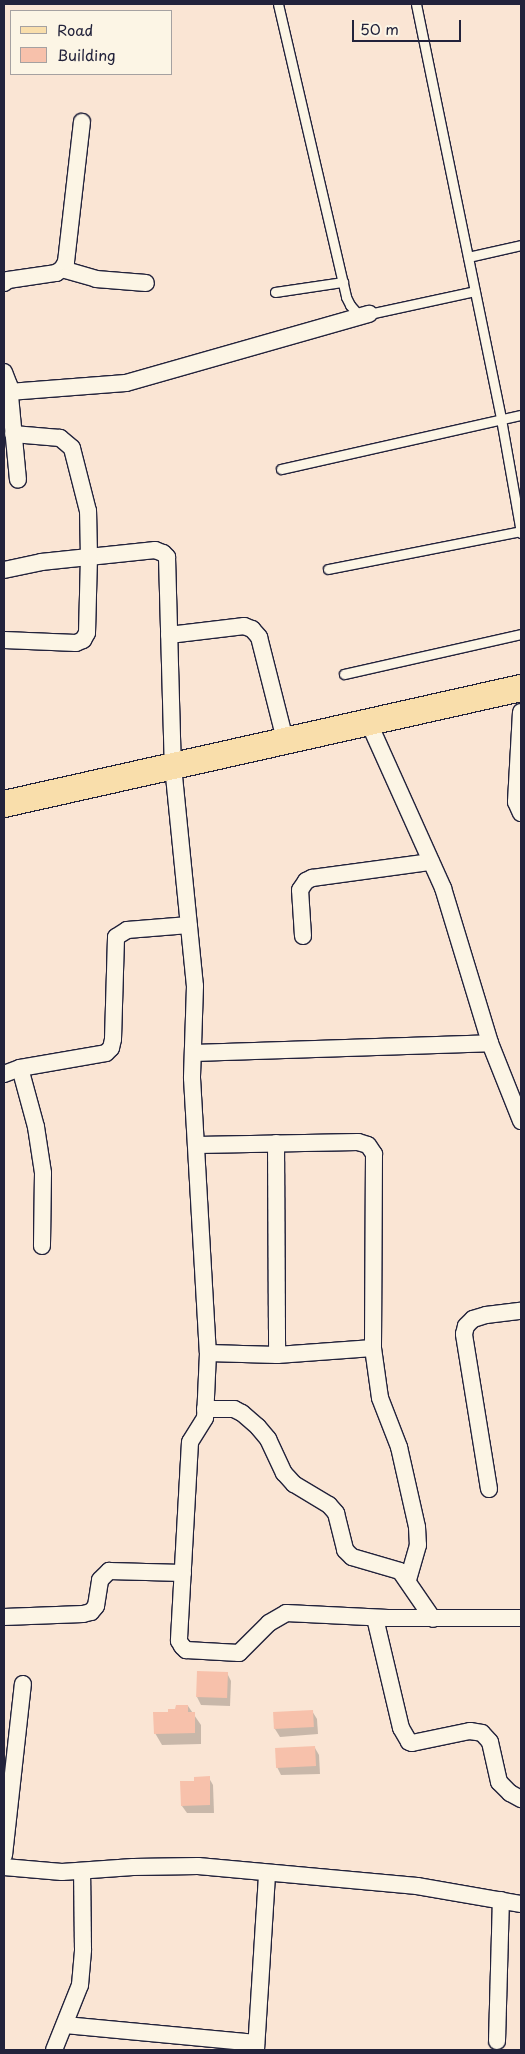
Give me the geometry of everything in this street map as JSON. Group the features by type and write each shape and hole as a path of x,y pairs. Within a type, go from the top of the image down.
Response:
{"main road":[{"path":"4,804 521,688"}],"street":[{"path":"4,283 8,280 56,273 62,269 66,262 82,122"},
{"path":"62,269 96,279 146,282"},
{"path":"9,392 126,383 369,314"},
{"path":"4,372 9,392 18,480"},
{"path":"4,640 76,643 83,640 87,633 88,510 72,448 60,438 14,434"},
{"path":"4,570 41,562 155,550 164,553 167,557 173,766 195,986 192,1078 208,1354 206,1408 202,1426 190,1442 179,1641 186,1650 239,1653 269,1623 286,1613 375,1618 521,1618"},
{"path":"169,635 244,626 252,628 259,637 285,740"},
{"path":"521,712 516,802 521,813"},
{"path":"368,721 443,888 490,1043 521,1121"},
{"path":"303,936 300,890 306,881 312,878 431,862"},
{"path":"4,1074 20,1068 106,1053 111,1048 113,1039 116,937 127,930 189,925"},
{"path":"194,1052 490,1043"},
{"path":"20,1068 36,1127 43,1173 42,1246"},
{"path":"197,1145 358,1142 368,1145 374,1154 373,1348 380,1398 399,1447 417,1528 418,1545 408,1581"},
{"path":"276,1144 277,1355"},
{"path":"489,1489 464,1334 466,1326 473,1319 486,1315 521,1312"},
{"path":"208,1354 277,1355 373,1348"},
{"path":"206,1408 234,1409 242,1413 268,1439 284,1473 294,1484 329,1505 336,1513 345,1550 352,1557 400,1572 434,1619"},
{"path":"4,1617 83,1614 91,1612 96,1606 100,1580 109,1571 183,1573"},
{"path":"375,1618 401,1728 409,1742 412,1743 470,1731 482,1733 490,1742 499,1782 510,1794 521,1799"},
{"path":"4,1855 23,1684"},
{"path":"4,1866 82,1872 133,1867 198,1866 267,1874 417,1886 521,1904"},
{"path":"54,2050 80,1985 83,1949 82,1872"},
{"path":"65,2024 256,2047 267,1874"},
{"path":"497,2040 501,1900"}],"lane":[{"path":"278,4 350,305 357,313 369,314 475,291"},
{"path":"328,569 521,532 501,419 416,4"},
{"path":"468,257 521,245"},
{"path":"274,292 343,282"},
{"path":"281,469 521,415"},
{"path":"344,674 521,634"}],"building":[{"path":"197,1671 228,1672 227,1698 196,1697"},
{"path":"176,1705 188,1705 188,1712 195,1712 195,1733 154,1734 153,1712 168,1712 168,1709 175,1709"},
{"path":"313,1710 314,1727 274,1729 273,1712"},
{"path":"315,1746 316,1766 276,1768 275,1748"},
{"path":"210,1776 210,1805 181,1806 180,1781 194,1781 194,1777"}]}
